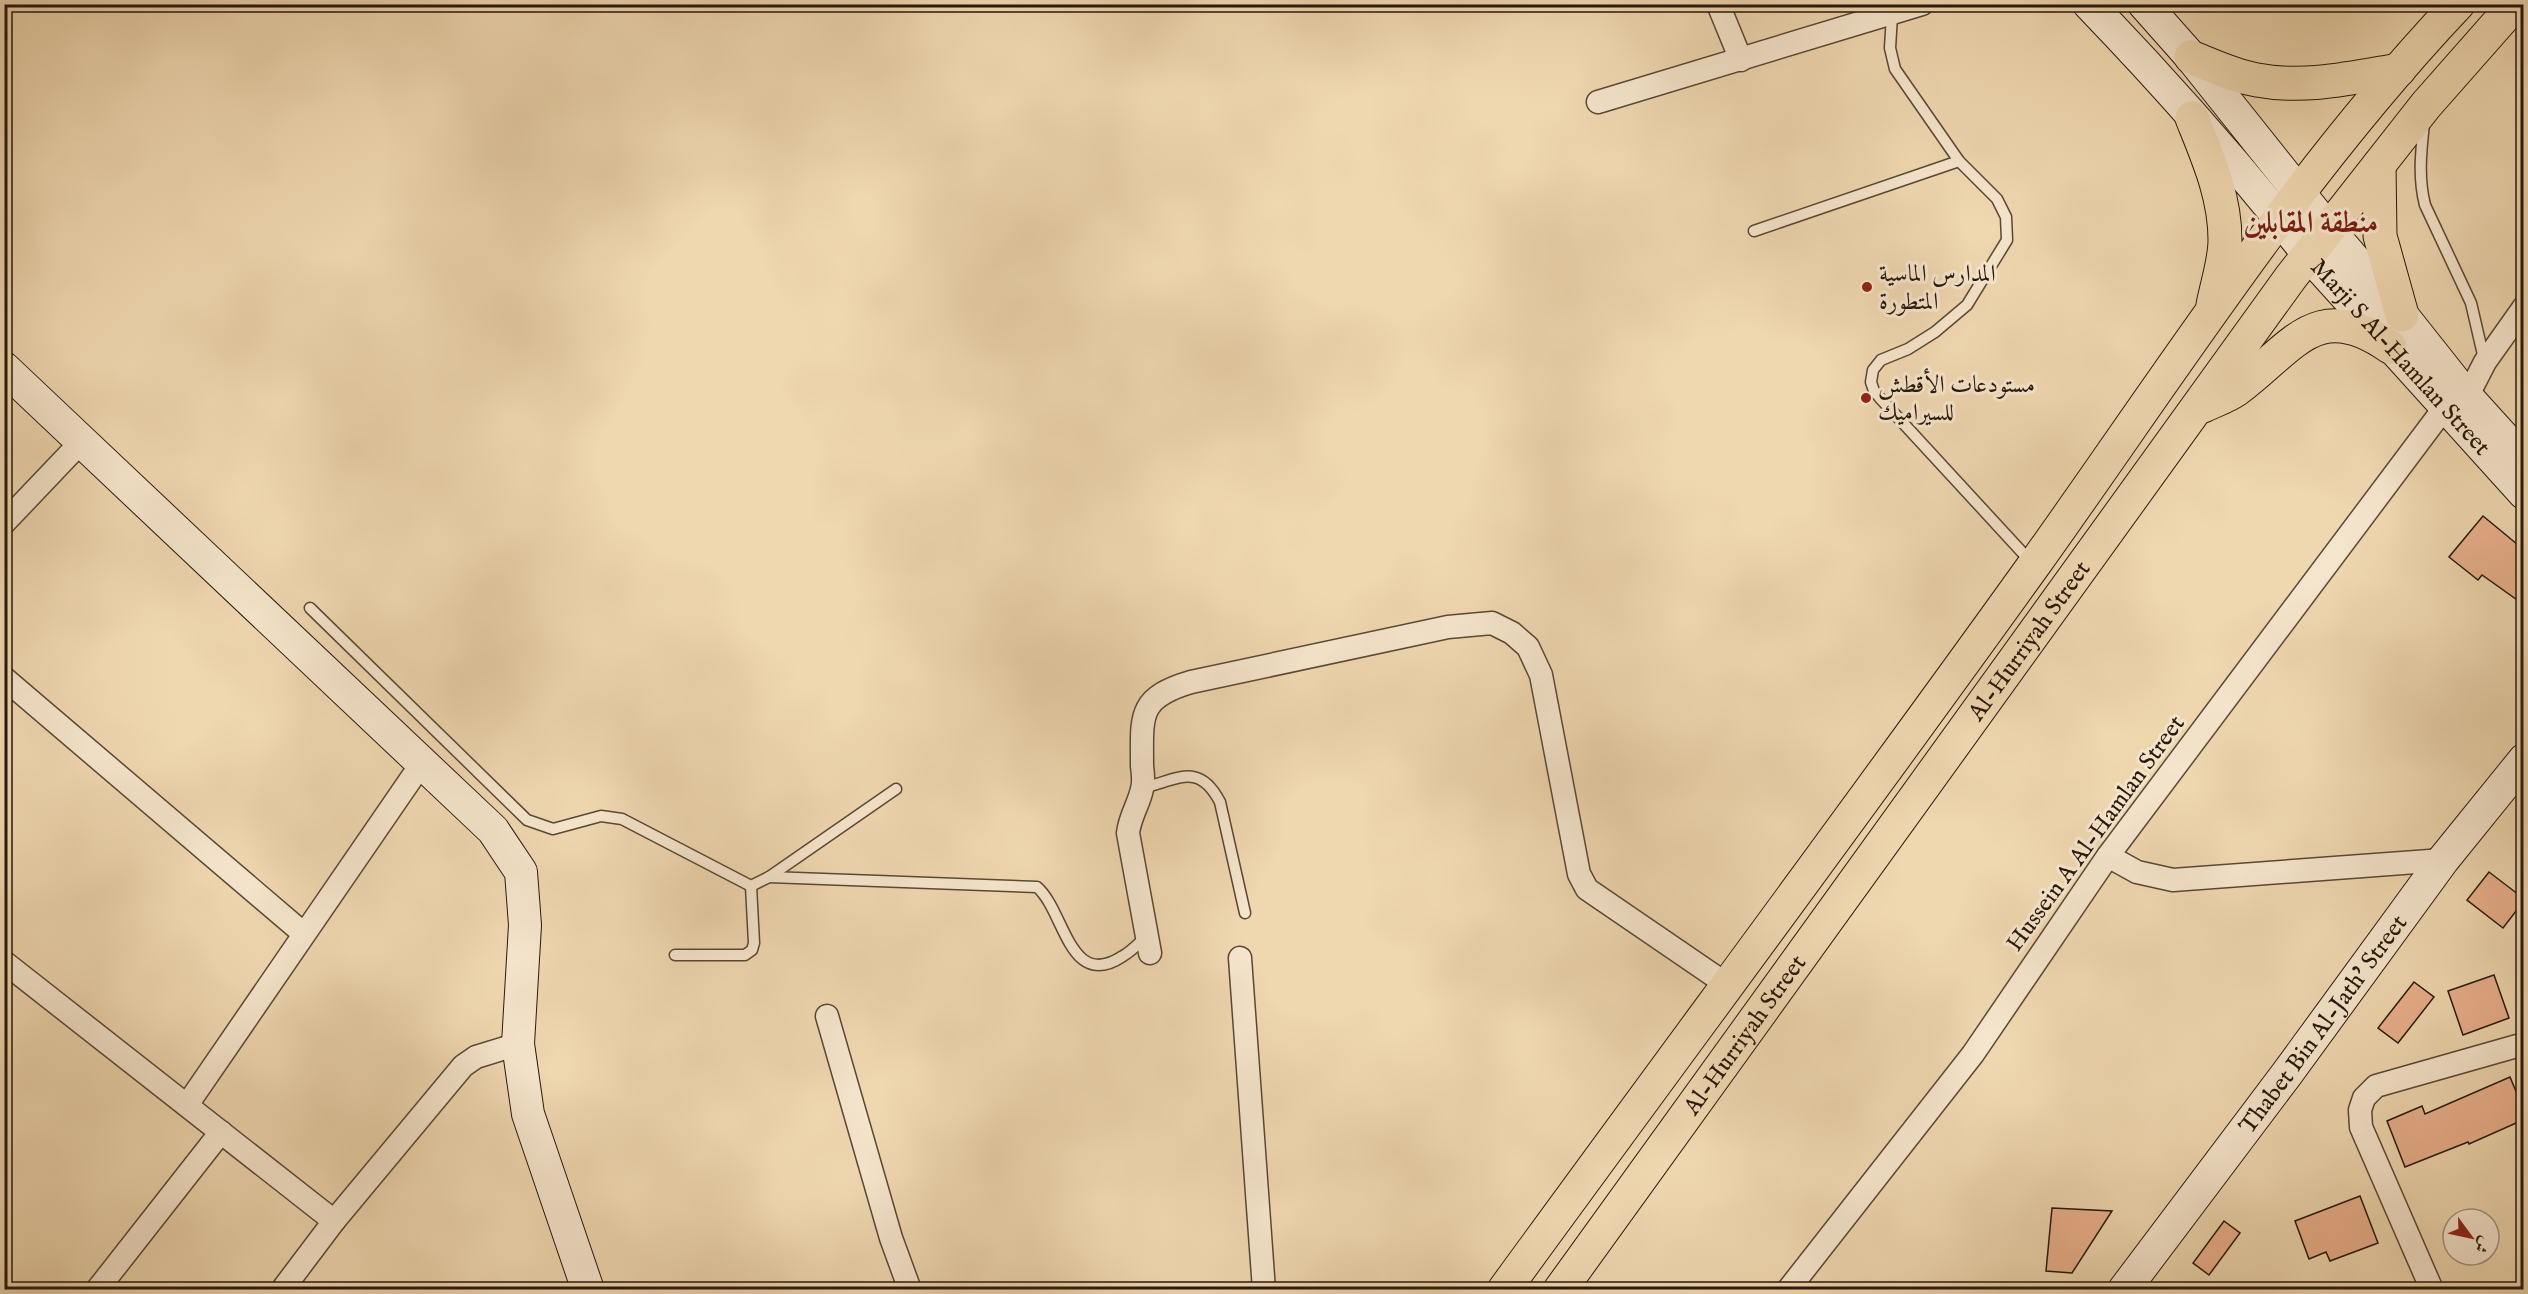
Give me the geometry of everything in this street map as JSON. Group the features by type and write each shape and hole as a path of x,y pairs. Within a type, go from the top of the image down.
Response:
{"highway":[{"name":"Al-Hurriyah Street","path":"1504,1290 2034,566 2314,172 2399,70 2458,4"},
{"name":"Al-Hurriyah Street","path":"1560,1290 2328,229 2426,105 2515,4"},
{"path":"2192,57 2230,73 2257,80 2292,84 2332,82 2399,70"},
{"path":"2192,118 2212,166 2222,205 2225,242 2210,316"},
{"path":"2379,165 2380,236 2402,315"},
{"path":"2196,410 2234,391 2304,333 2319,326 2356,330 2374,335 2390,347"}],"street":[{"path":"1718,4 1741,60"},
{"path":"1598,102 1892,15 1922,4"},
{"name":"Marji S Al-Hamlan Street","path":"2089,4 2192,118 2390,347 2523,460"},
{"name":"Marji S Al-Hamlan Street","path":"2144,4 2192,57 2328,229 2402,315 2456,402 2523,493"},
{"name":"Hussein A Al-Hamlan Street","path":"1788,1290 1973,1054 2108,856 2456,402 2523,307"},
{"path":"4,368 494,830 521,872 525,925 518,1044 528,1114 588,1290"},
{"path":"4,523 82,441"},
{"path":"1149,944 1128,832 1129,820 1143,788 1142,721 1153,699 1172,688 1403,635 1448,627 1492,623 1512,633 1528,647 1541,675 1579,874 1587,889 1726,984"},
{"path":"4,678 304,934"},
{"name":"Thabet Bin Al-Jath’ Street","path":"2124,1290 2286,1075 2443,860 2523,760"},
{"path":"187,1105 422,763"},
{"path":"2108,856 2137,872 2173,880 2443,860"},
{"path":"1240,958 1264,1290"},
{"path":"4,963 334,1221"},
{"path":"827,1016 891,1238 910,1290"},
{"path":"282,1290 334,1221 463,1065 476,1057 518,1044"},
{"path":"2432,1290 2361,1127 2362,1104 2376,1086 2523,1044"},
{"path":"97,1290 221,1132"}],"lane":[{"path":"1892,15 1890,48 1895,69 1959,161 1997,199 2006,217 2007,240 1967,305 1935,332 1908,349 1881,360 1873,370 1871,382 1880,398 2034,566"},
{"path":"2426,105 2420,166 2421,189 2425,205 2471,303 2485,362"},
{"path":"1754,231 1959,161"},
{"path":"310,608 527,820 553,829 602,816 622,819 750,886"},
{"path":"1143,788 1194,775 1204,780 1213,789 1220,802 1245,913"},
{"path":"750,886 769,877 896,789"},
{"path":"769,877 1037,887 1047,895 1069,944 1080,959 1098,965 1149,944"},
{"path":"675,955 745,955 752,950 754,943 750,886"}],"building":[{"path":"2483,516 2523,549 2523,604 2482,575 2478,580 2449,557"},
{"path":"2489,872 2523,898 2523,902 2503,928 2467,900"},
{"path":"2494,975 2509,1018 2463,1035 2448,991"},
{"path":"2414,982 2434,997 2398,1043 2378,1028"},
{"path":"2510,1077 2523,1108 2523,1120 2469,1144 2468,1142 2405,1167 2387,1121 2422,1106 2425,1114"},
{"path":"2360,1196 2378,1243 2330,1261 2326,1252 2309,1259 2295,1221"},
{"path":"2052,1208 2112,1211 2072,1273 2046,1271"},
{"path":"2224,1221 2240,1233 2209,1275 2193,1263"}],"place":[{"name":"المدارس الماسية المتطورة","path":"1867,287"},
{"name":"مستودعات الأقطش للسيراميك","path":"1866,398"}],"district":[{"name":"منطقة المقابلين","path":"2311,222"}]}
